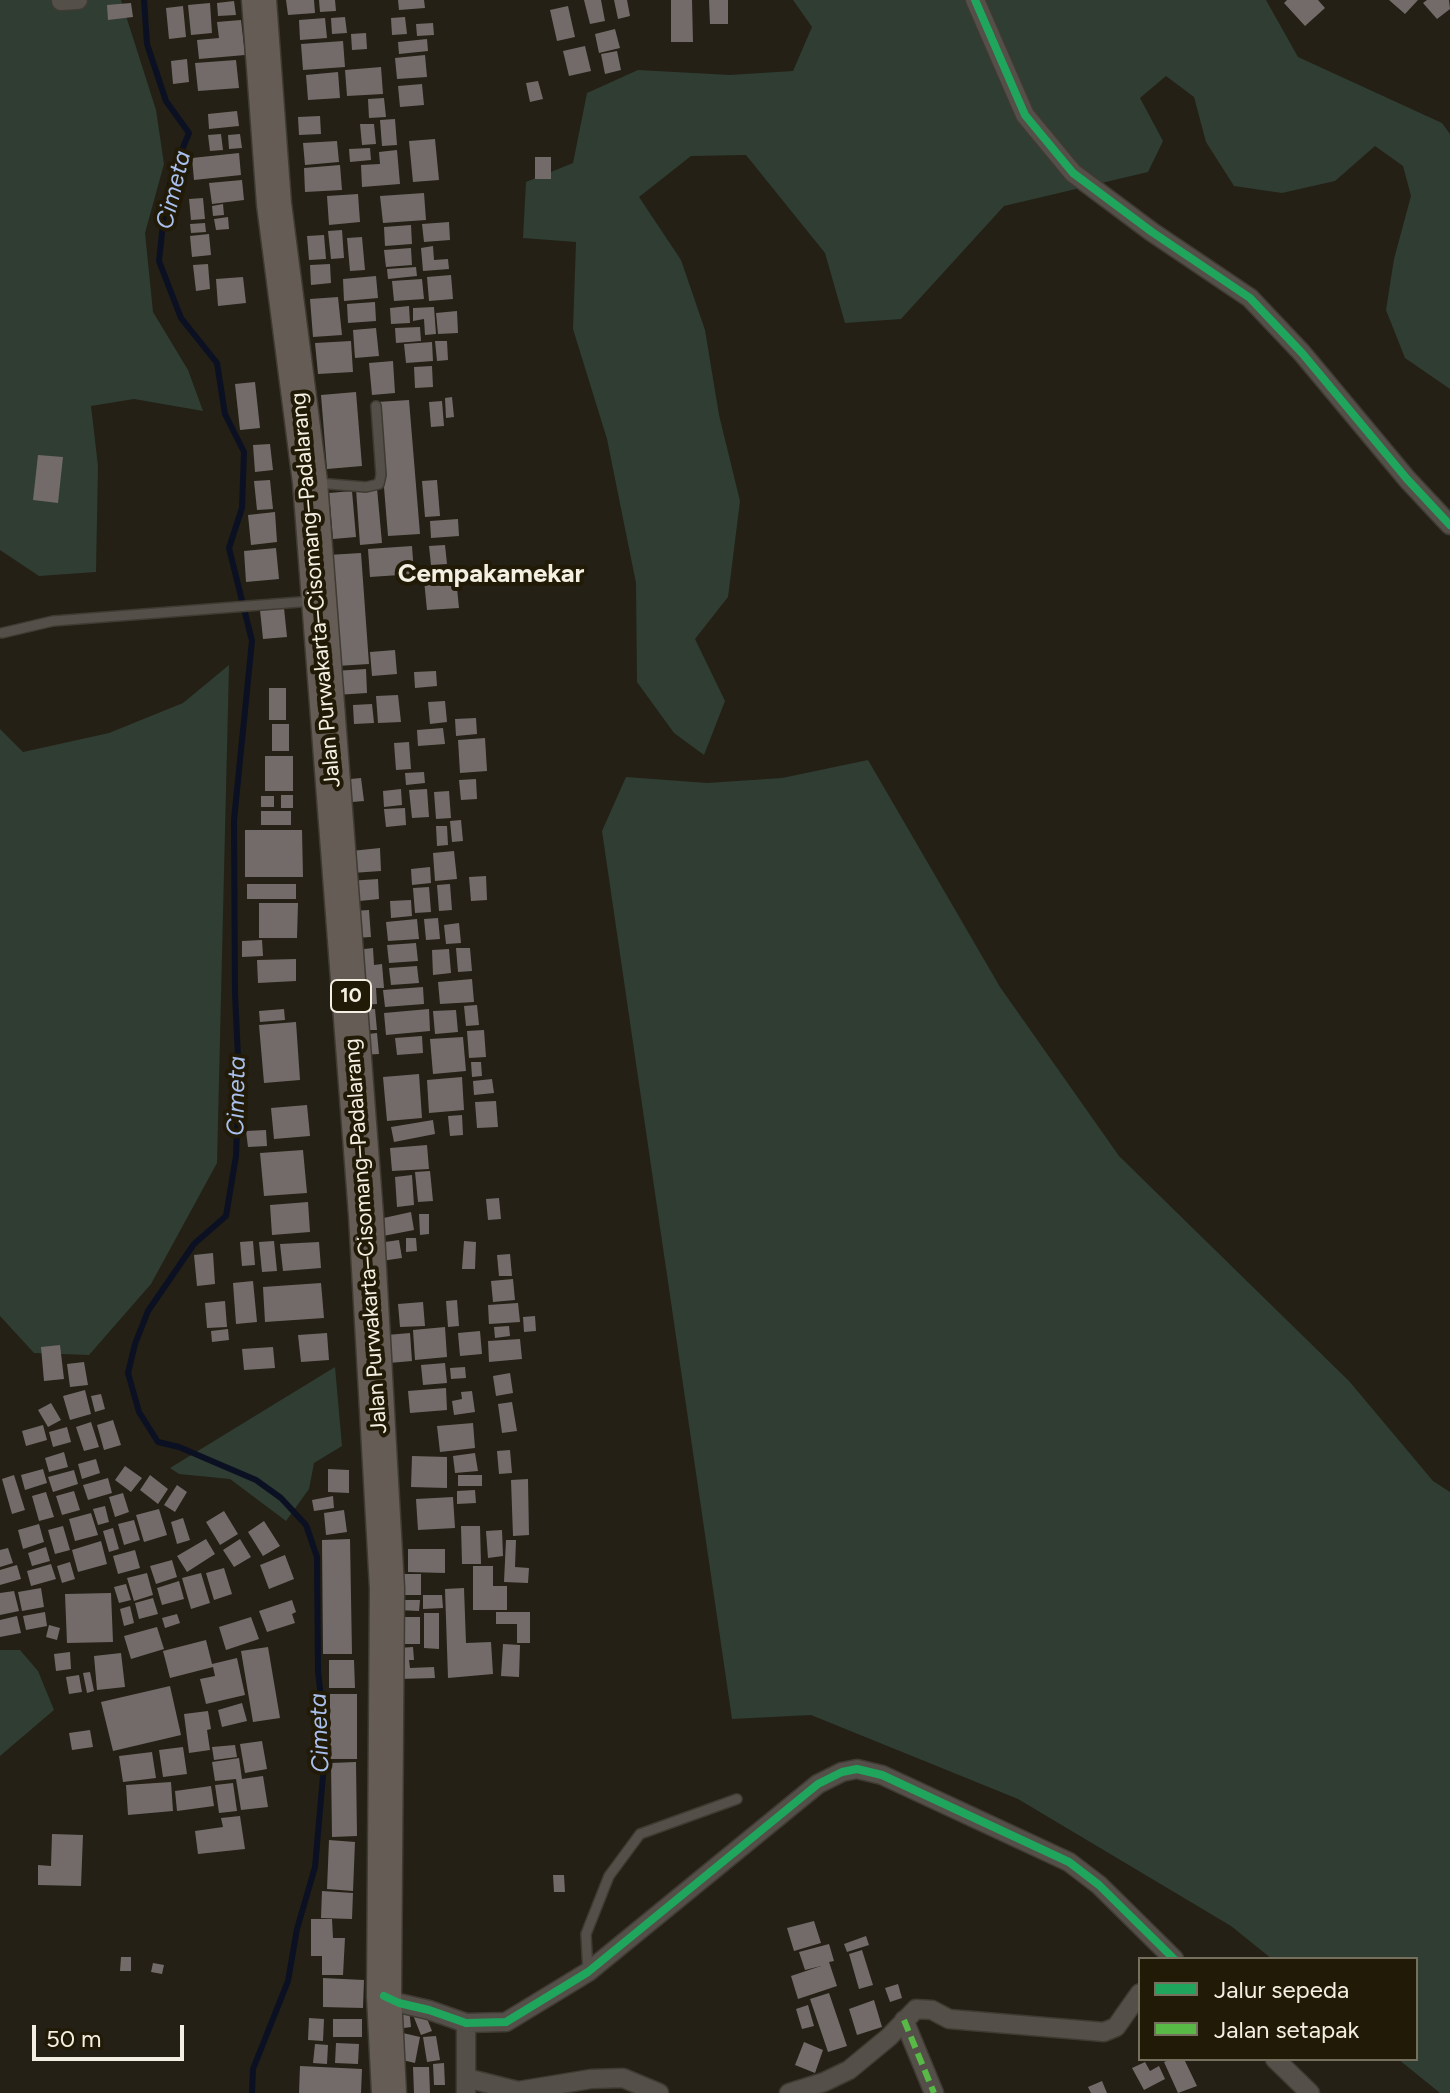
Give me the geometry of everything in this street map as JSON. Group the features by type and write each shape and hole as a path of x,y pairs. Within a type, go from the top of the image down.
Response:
{"highway":[{"name":"Jalan Purwakarta–Cisomang–Padalarang","path":"259,0 274,204 310,482 366,1215 387,1588 384,1996 389,2093"}],"street":[{"path":"61,1 78,0"},
{"path":"975,0 1025,115 1073,173 1152,232 1250,298 1302,353 1407,479 1450,525"},
{"path":"384,1996 466,2023 506,2022 588,1972 818,1784 842,1772 857,1769 882,1775 1069,1862 1099,1885 1170,1957"},
{"path":"789,2093 849,2070 921,2008 949,2019 1104,2032 1116,2027 1138,1996"},
{"path":"904,2020 934,2093"},
{"path":"466,2023 466,2086 518,2091 591,2079 623,2078 659,2093"},
{"path":"1277,2061 1310,2093"}],"lane":[{"path":"310,482 366,487 379,484 376,406"},
{"path":"2,633 53,621 319,601"},
{"path":"588,1972 586,1934 609,1876 640,1834 737,1799"}],"green space":[{"path":"0,0 121,0 156,110 164,164 145,233 153,312 188,370 203,411 134,399 91,406 98,466 96,572 39,576 0,550"},
{"path":"793,0 1266,0 1298,57 1442,123 1450,134 1450,389 1405,358 1386,310 1394,259 1411,196 1403,166 1375,146 1335,181 1282,193 1234,186 1206,142 1194,97 1166,76 1140,98 1163,141 1148,172 1004,206 901,319 845,323 825,253 746,155 691,156 639,197 681,260 705,330 719,415 740,501 728,597 695,639 725,701 704,755 674,733 637,682 636,583 607,439 573,329 576,242 523,238 526,182 573,163 587,93 638,70 730,75 793,71 812,27"},
{"path":"229,665 217,1163 151,1284 89,1355 34,1353 0,1316 0,729 23,752 109,733 183,703"},
{"path":"868,760 1000,987 1119,1156 1349,1381 1433,1481 1450,1492 1450,2093 1440,2093 1400,2061 1418,2061 1418,1957 1270,1957 1231,1926 1018,1799 811,1715 732,1719 602,831 626,777 707,783 782,778"},
{"path":"335,1367 342,1446 314,1463 309,1489 286,1521 230,1479 179,1474 170,1468"},
{"path":"0,1650 20,1650 38,1671 54,1710 0,1756"}],"building":[{"path":"286,0 314,0 315,13 288,15"},
{"path":"319,0 335,0 336,11 320,12"},
{"path":"398,0 424,0 425,8 399,10"},
{"path":"584,0 601,0 605,21 590,24"},
{"path":"614,0 627,0 630,16 618,19"},
{"path":"671,0 692,0 693,42 671,42"},
{"path":"709,0 728,0 728,24 710,24"},
{"path":"1287,0 1318,0 1325,8 1305,26 1284,3"},
{"path":"1389,0 1418,0 1405,14"},
{"path":"1427,0 1449,0 1450,9 1437,19 1423,3"},
{"path":"234,1 236,15 218,16 217,3"},
{"path":"131,3 133,17 108,20 107,5"},
{"path":"210,3 212,33 191,35 188,5"},
{"path":"183,6 186,37 169,39 166,8"},
{"path":"568,6 575,37 557,41 550,10"},
{"path":"345,17 347,33 332,34 331,18"},
{"path":"405,17 407,34 392,35 391,18"},
{"path":"325,18 327,38 300,40 299,20"},
{"path":"241,20 245,55 199,59 197,40 219,38 217,22"},
{"path":"433,23 434,35 417,36 416,24"},
{"path":"615,29 620,48 599,53 595,34"},
{"path":"366,33 367,49 352,50 351,34"},
{"path":"427,39 428,51 399,54 398,42"},
{"path":"343,41 345,67 303,70 301,44"},
{"path":"585,46 591,71 569,76 563,51"},
{"path":"617,51 621,70 605,74 601,54"},
{"path":"425,55 427,77 397,79 395,58"},
{"path":"187,59 189,82 173,84 171,61"},
{"path":"236,60 239,88 198,91 195,63"},
{"path":"381,67 383,94 347,96 345,70"},
{"path":"338,72 340,98 308,100 306,75"},
{"path":"538,81 543,99 530,102 526,83"},
{"path":"422,84 424,105 400,107 398,86"},
{"path":"384,98 386,117 369,118 368,99"},
{"path":"237,111 239,126 209,129 208,114"},
{"path":"320,116 321,134 299,135 298,117"},
{"path":"395,119 397,145 382,146 380,120"},
{"path":"360,124 374,124 376,144 362,145"},
{"path":"221,134 223,150 210,151 208,135"},
{"path":"240,134 242,148 229,149 228,135"},
{"path":"435,139 439,180 413,182 409,141"},
{"path":"337,141 339,162 305,165 303,143"},
{"path":"370,148 371,160 350,162 349,149"},
{"path":"397,150 400,184 362,187 361,165 380,164 379,152"},
{"path":"239,153 241,175 194,180 192,158"},
{"path":"535,157 551,157 551,179 535,179"},
{"path":"340,165 342,190 305,192 304,168"},
{"path":"242,180 244,200 212,204 209,183"},
{"path":"424,193 426,220 383,223 380,196"},
{"path":"358,194 360,222 329,225 327,196"},
{"path":"203,198 205,219 191,220 189,199"},
{"path":"223,204 224,215 213,216 212,206"},
{"path":"228,217 229,229 216,230 214,219"},
{"path":"449,222 450,240 424,242 422,224"},
{"path":"205,223 206,232 191,233 190,224"},
{"path":"411,225 412,244 385,246 384,227"},
{"path":"342,230 344,258 331,259 328,231"},
{"path":"209,234 211,255 192,257 190,236"},
{"path":"324,235 326,259 309,260 307,236"},
{"path":"362,237 365,270 350,271 347,238"},
{"path":"433,246 434,260 448,259 449,269 423,271 421,248"},
{"path":"411,248 412,265 386,267 384,250"},
{"path":"208,264 210,289 196,291 193,265"},
{"path":"330,264 331,283 311,285 310,265"},
{"path":"416,267 417,276 388,279 387,269"},
{"path":"451,275 453,299 429,301 427,277"},
{"path":"376,276 378,298 344,301 343,279"},
{"path":"243,277 246,303 218,306 216,279"},
{"path":"422,279 424,299 394,301 392,281"},
{"path":"338,297 342,335 313,337 310,299"},
{"path":"375,302 376,321 348,323 347,304"},
{"path":"409,306 410,323 391,324 390,308"},
{"path":"434,307 436,334 425,335 424,319 413,321 413,308"},
{"path":"457,311 458,333 438,334 436,313"},
{"path":"420,327 421,341 396,343 395,328"},
{"path":"376,328 379,356 355,358 353,330"},
{"path":"351,341 353,372 318,374 315,343"},
{"path":"435,341 447,341 448,360 437,361"},
{"path":"432,342 433,361 406,363 404,344"},
{"path":"393,361 395,393 372,395 369,363"},
{"path":"432,366 433,387 415,388 414,367"},
{"path":"255,382 260,428 240,430 235,384"},
{"path":"356,392 362,466 327,469 321,395"},
{"path":"452,397 454,417 446,418 445,398"},
{"path":"409,400 420,534 388,536 377,402"},
{"path":"442,401 444,426 431,427 429,402"},
{"path":"270,444 273,470 255,472 253,445"},
{"path":"38,455 63,457 58,503 33,500"},
{"path":"270,480 273,509 257,510 254,481"},
{"path":"437,480 440,516 425,517 422,481"},
{"path":"377,488 382,543 360,545 356,489"},
{"path":"352,491 356,537 333,539 329,493"},
{"path":"275,512 277,542 251,545 248,515"},
{"path":"458,519 459,536 431,538 430,521"},
{"path":"445,545 447,564 431,565 429,546"},
{"path":"412,546 414,574 370,577 368,549"},
{"path":"276,548 279,579 246,582 244,551"},
{"path":"361,553 369,664 337,666 328,555"},
{"path":"456,578 459,608 427,610 424,580"},
{"path":"284,608 287,637 263,639 260,610"},
{"path":"395,650 397,674 372,676 370,652"},
{"path":"366,669 367,693 336,695 334,671"},
{"path":"436,671 437,686 415,688 414,672"},
{"path":"269,688 286,688 286,720 269,720"},
{"path":"398,695 401,722 378,723 376,696"},
{"path":"445,701 447,722 430,724 428,702"},
{"path":"372,704 374,723 354,724 353,705"},
{"path":"476,718 477,734 456,736 455,719"},
{"path":"272,724 289,724 289,751 272,751"},
{"path":"443,728 445,744 418,746 417,730"},
{"path":"485,738 487,771 460,773 458,740"},
{"path":"409,742 411,769 396,770 394,743"},
{"path":"265,756 293,756 293,791 265,791"},
{"path":"424,772 425,783 406,785 405,773"},
{"path":"361,778 364,801 341,803 340,780"},
{"path":"476,779 477,799 461,800 459,780"},
{"path":"401,789 402,805 384,807 383,791"},
{"path":"427,789 429,817 412,818 409,790"},
{"path":"449,791 451,818 436,819 434,792"},
{"path":"281,795 293,795 293,808 281,808"},
{"path":"261,796 274,796 274,807 261,807"},
{"path":"405,808 406,825 386,827 384,809"},
{"path":"261,811 291,811 291,825 261,825"},
{"path":"461,820 463,841 452,842 450,821"},
{"path":"436,826 447,826 448,845 437,846"},
{"path":"245,830 302,830 303,877 245,877"},
{"path":"380,848 381,871 352,873 351,851"},
{"path":"454,851 457,879 435,881 433,853"},
{"path":"430,867 431,883 412,885 411,869"},
{"path":"486,876 487,900 471,901 469,877"},
{"path":"378,879 379,899 350,902 348,881"},
{"path":"247,884 296,884 296,899 247,899"},
{"path":"450,884 452,910 439,911 437,885"},
{"path":"429,887 431,912 415,913 413,888"},
{"path":"411,900 412,916 391,918 390,901"},
{"path":"259,903 298,903 297,938 259,938"},
{"path":"369,910 371,937 355,938 353,911"},
{"path":"438,918 440,939 426,940 424,919"},
{"path":"417,919 419,939 388,941 386,922"},
{"path":"459,923 461,943 446,944 444,925"},
{"path":"262,940 263,956 242,957 242,941"},
{"path":"416,943 418,961 389,963 387,945"},
{"path":"373,948 374,965 382,964 384,988 376,988 377,1004 360,1005 356,950"},
{"path":"456,948 470,948 472,971 458,972"},
{"path":"449,949 451,973 433,975 432,950"},
{"path":"296,959 296,981 258,983 257,960"},
{"path":"417,966 419,983 391,985 389,968"},
{"path":"472,979 474,1002 440,1004 438,982"},
{"path":"423,987 424,1004 385,1007 383,990"},
{"path":"477,1005 479,1025 466,1026 464,1006"},
{"path":"284,1009 285,1020 260,1022 259,1011"},
{"path":"375,1009 377,1030 360,1030 359,1010"},
{"path":"429,1009 430,1031 386,1035 384,1013"},
{"path":"456,1010 458,1032 435,1034 433,1011"},
{"path":"296,1022 300,1080 264,1083 259,1025"},
{"path":"484,1030 486,1057 469,1058 467,1031"},
{"path":"377,1033 379,1054 360,1055 359,1035"},
{"path":"422,1036 423,1053 397,1055 395,1038"},
{"path":"463,1037 466,1071 433,1074 430,1039"},
{"path":"471,1062 481,1062 482,1076 472,1077"},
{"path":"419,1074 422,1118 387,1121 383,1077"},
{"path":"462,1077 464,1110 429,1113 427,1080"},
{"path":"492,1079 494,1093 474,1095 473,1081"},
{"path":"496,1101 498,1127 477,1128 475,1102"},
{"path":"307,1105 310,1136 274,1139 271,1108"},
{"path":"462,1115 463,1135 450,1136 448,1116"},
{"path":"433,1120 435,1134 394,1142 391,1127"},
{"path":"266,1130 267,1146 248,1147 246,1131"},
{"path":"427,1145 429,1169 392,1171 390,1148"},
{"path":"303,1150 307,1193 264,1196 260,1153"},
{"path":"430,1171 433,1201 418,1202 415,1172"},
{"path":"412,1175 414,1205 397,1207 395,1177"},
{"path":"499,1198 501,1219 488,1220 486,1199"},
{"path":"308,1202 310,1232 272,1235 270,1205"},
{"path":"411,1212 414,1230 383,1236 379,1219"},
{"path":"419,1214 429,1214 429,1234 420,1235"},
{"path":"406,1238 416,1238 417,1251 406,1252"},
{"path":"399,1240 402,1258 381,1261 378,1243"},
{"path":"253,1241 255,1265 242,1266 240,1242"},
{"path":"274,1241 277,1271 262,1272 259,1242"},
{"path":"464,1241 476,1242 475,1269 462,1269"},
{"path":"319,1242 321,1268 283,1271 280,1244"},
{"path":"213,1253 215,1284 197,1286 194,1255"},
{"path":"510,1254 512,1276 499,1276 497,1255"},
{"path":"513,1279 515,1300 493,1302 491,1281"},
{"path":"253,1281 257,1322 236,1324 233,1283"},
{"path":"321,1283 324,1318 265,1322 263,1287"},
{"path":"457,1300 459,1326 448,1327 446,1301"},
{"path":"225,1301 227,1327 207,1328 205,1303"},
{"path":"423,1302 425,1326 400,1327 398,1304"},
{"path":"518,1303 520,1322 489,1324 488,1305"},
{"path":"535,1316 536,1331 524,1332 523,1317"},
{"path":"509,1326 510,1336 495,1338 494,1327"},
{"path":"445,1327 447,1357 415,1360 413,1330"},
{"path":"228,1329 229,1340 212,1342 211,1331"},
{"path":"480,1331 482,1354 460,1356 458,1333"},
{"path":"327,1333 329,1360 301,1362 298,1335"},
{"path":"410,1333 412,1361 389,1363 387,1335"},
{"path":"520,1339 522,1359 489,1362 488,1341"},
{"path":"60,1345 64,1379 44,1381 41,1347"},
{"path":"273,1347 275,1368 244,1370 242,1349"},
{"path":"84,1362 88,1385 70,1387 67,1364"},
{"path":"445,1363 447,1383 423,1385 421,1365"},
{"path":"465,1367 466,1378 451,1379 450,1368"},
{"path":"510,1373 513,1393 496,1396 493,1376"},
{"path":"446,1388 447,1410 410,1413 408,1391"},
{"path":"85,1390 91,1414 70,1420 63,1396"},
{"path":"472,1391 475,1412 454,1415 452,1401 462,1399 461,1392"},
{"path":"101,1394 105,1409 95,1412 91,1396"},
{"path":"512,1402 517,1431 502,1433 498,1404"},
{"path":"51,1403 61,1420 48,1427 38,1410"},
{"path":"113,1420 121,1445 104,1450 97,1425"},
{"path":"91,1422 99,1447 84,1451 76,1427"},
{"path":"473,1423 475,1448 440,1452 437,1426"},
{"path":"43,1425 47,1440 26,1446 22,1431"},
{"path":"67,1427 71,1442 53,1447 49,1432"},
{"path":"510,1450 512,1473 499,1474 497,1451"},
{"path":"64,1452 68,1467 49,1472 45,1458"},
{"path":"475,1453 478,1471 455,1473 453,1456"},
{"path":"412,1456 447,1457 447,1488 411,1487"},
{"path":"96,1459 100,1473 82,1479 78,1464"},
{"path":"125,1466 142,1478 131,1492 115,1480"},
{"path":"43,1469 47,1483 25,1490 21,1475"},
{"path":"328,1469 349,1470 349,1493 328,1492"},
{"path":"74,1470 78,1484 53,1492 48,1477"},
{"path":"14,1475 25,1510 12,1514 2,1479"},
{"path":"150,1475 168,1489 158,1504 140,1490"},
{"path":"458,1475 482,1475 482,1486 458,1486"},
{"path":"108,1478 112,1493 88,1500 83,1485"},
{"path":"528,1479 529,1535 513,1536 511,1480"},
{"path":"177,1485 187,1492 175,1512 164,1505"},
{"path":"475,1490 476,1503 457,1504 457,1491"},
{"path":"74,1491 80,1510 62,1515 56,1496"},
{"path":"46,1492 54,1517 39,1521 32,1496"},
{"path":"123,1493 129,1512 115,1517 109,1497"},
{"path":"333,1496 334,1508 314,1511 312,1500"},
{"path":"453,1497 455,1528 418,1530 416,1499"},
{"path":"105,1506 109,1522 98,1525 93,1509"},
{"path":"159,1509 167,1535 144,1542 136,1515"},
{"path":"344,1510 347,1532 326,1535 324,1513"},
{"path":"224,1511 238,1534 220,1545 206,1522"},
{"path":"91,1513 98,1535 75,1541 69,1519"},
{"path":"183,1518 190,1540 177,1544 171,1522"},
{"path":"134,1520 140,1540 124,1545 118,1524"},
{"path":"264,1521 280,1546 263,1556 248,1532"},
{"path":"39,1524 44,1542 23,1549 18,1530"},
{"path":"63,1526 70,1550 55,1554 48,1530"},
{"path":"461,1526 480,1526 481,1564 462,1564"},
{"path":"113,1528 119,1549 109,1552 103,1531"},
{"path":"502,1530 503,1556 488,1558 486,1531"},
{"path":"206,1539 215,1554 187,1572 177,1556"},
{"path":"240,1539 251,1557 234,1567 223,1550"},
{"path":"350,1539 352,1654 323,1654 322,1540"},
{"path":"506,1540 516,1540 515,1567 529,1568 528,1583 504,1582"},
{"path":"101,1541 107,1564 78,1572 72,1550"},
{"path":"46,1547 50,1561 32,1566 28,1553"},
{"path":"8,1548 13,1563 0,1567 0,1550"},
{"path":"408,1549 445,1549 445,1573 408,1572"},
{"path":"135,1550 140,1568 118,1574 113,1556"},
{"path":"285,1555 294,1579 269,1589 260,1565"},
{"path":"172,1560 177,1577 156,1584 150,1566"},
{"path":"70,1562 75,1579 62,1583 57,1566"},
{"path":"51,1564 56,1579 31,1586 27,1571"},
{"path":"17,1565 21,1579 0,1585 0,1570"},
{"path":"473,1566 493,1566 493,1586 507,1586 507,1610 473,1610"},
{"path":"224,1568 232,1594 214,1600 206,1573"},
{"path":"147,1573 153,1595 134,1601 127,1578"},
{"path":"201,1573 210,1603 191,1609 182,1578"},
{"path":"396,1574 421,1574 421,1595 396,1595"},
{"path":"179,1581 184,1599 162,1605 157,1588"},
{"path":"126,1584 131,1600 119,1603 114,1587"},
{"path":"41,1588 44,1607 22,1611 18,1592"},
{"path":"464,1588 466,1643 491,1642 493,1674 448,1678 445,1589"},
{"path":"14,1591 19,1611 0,1615 0,1593"},
{"path":"111,1593 113,1642 67,1643 65,1594"},
{"path":"423,1595 442,1595 443,1608 423,1609"},
{"path":"153,1598 158,1614 139,1619 135,1603"},
{"path":"292,1600 296,1612 292,1614 295,1623 267,1632 259,1611"},
{"path":"399,1600 420,1600 419,1611 398,1610"},
{"path":"130,1606 134,1623 124,1626 120,1609"},
{"path":"45,1612 47,1626 26,1630 23,1616"},
{"path":"496,1612 530,1612 530,1643 517,1643 517,1624 496,1624"},
{"path":"424,1613 439,1613 439,1649 424,1648"},
{"path":"177,1614 180,1623 165,1628 162,1618"},
{"path":"17,1616 21,1633 0,1637 0,1620"},
{"path":"251,1617 259,1639 226,1650 219,1627"},
{"path":"397,1617 420,1617 420,1644 397,1644"},
{"path":"49,1625 60,1628 57,1640 46,1637"},
{"path":"157,1627 164,1649 131,1659 124,1636"},
{"path":"206,1640 212,1664 237,1658 245,1695 206,1704 200,1679 215,1676 213,1667 170,1678 163,1651"},
{"path":"503,1644 520,1645 519,1677 501,1676"},
{"path":"268,1647 280,1718 253,1722 241,1651"},
{"path":"413,1647 414,1660 409,1660 410,1668 434,1667 435,1678 399,1679 398,1648"},
{"path":"70,1652 71,1669 56,1671 54,1654"},
{"path":"121,1653 125,1687 97,1690 94,1656"},
{"path":"329,1660 354,1660 355,1688 329,1688"},
{"path":"90,1672 94,1691 87,1693 83,1673"},
{"path":"79,1675 82,1692 69,1694 66,1677"},
{"path":"170,1686 181,1735 113,1751 101,1702"},
{"path":"330,1694 357,1694 357,1759 330,1759"},
{"path":"242,1703 247,1721 222,1727 218,1710"},
{"path":"208,1711 210,1750 189,1753 184,1714"},
{"path":"90,1730 93,1747 72,1750 69,1733"},
{"path":"262,1741 267,1769 245,1773 240,1744"},
{"path":"235,1745 237,1757 214,1760 212,1747"},
{"path":"183,1747 187,1774 163,1777 159,1750"},
{"path":"152,1752 156,1778 123,1782 119,1756"},
{"path":"239,1758 242,1779 263,1776 268,1807 241,1810 236,1779 215,1781 212,1762"},
{"path":"356,1762 357,1836 332,1837 331,1763"},
{"path":"171,1782 173,1811 128,1815 126,1785"},
{"path":"233,1783 237,1811 219,1813 215,1785"},
{"path":"211,1786 214,1806 177,1811 175,1791"},
{"path":"240,1816 245,1849 198,1854 195,1831 223,1827 221,1818"},
{"path":"52,1834 83,1835 81,1886 38,1885 38,1865 51,1866"},
{"path":"329,1840 355,1842 353,1891 327,1889"},
{"path":"553,1875 564,1875 565,1892 554,1892"},
{"path":"322,1891 353,1893 352,1919 321,1918"},
{"path":"311,1919 332,1919 333,1938 345,1938 343,1975 322,1975 322,1956 311,1956"},
{"path":"814,1921 821,1943 794,1951 787,1928"},
{"path":"866,1936 869,1945 847,1952 844,1944"},
{"path":"829,1944 834,1961 829,1962 837,1986 798,1999 791,1976 821,1966 805,1970 799,1952"},
{"path":"862,1950 873,1985 859,1989 849,1954"},
{"path":"121,1957 131,1957 131,1971 120,1971"},
{"path":"153,1963 164,1965 162,1974 151,1972"},
{"path":"323,1978 364,1980 363,2008 323,2007"},
{"path":"898,1984 902,1998 890,2002 885,1988"},
{"path":"829,1993 847,2046 828,2052 810,1999"},
{"path":"874,2000 882,2027 857,2035 849,2009"},
{"path":"808,2005 814,2026 802,2029 796,2009"},
{"path":"409,2009 411,2027 397,2029 395,2011"},
{"path":"424,2011 432,2031 421,2035 413,2015"},
{"path":"309,2018 324,2019 323,2041 308,2040"},
{"path":"333,2019 362,2019 362,2037 333,2037"},
{"path":"403,2033 420,2037 415,2063 398,2059"},
{"path":"436,2036 440,2060 427,2062 423,2037"},
{"path":"804,2042 823,2050 815,2073 795,2065"},
{"path":"336,2043 359,2044 358,2064 335,2063"},
{"path":"315,2044 328,2045 327,2064 313,2063"},
{"path":"1185,2061 1197,2086 1178,2093 1164,2062"},
{"path":"1145,2062 1150,2071 1159,2066 1165,2079 1144,2090 1132,2068"},
{"path":"444,2063 445,2085 434,2085 433,2064"},
{"path":"300,2066 362,2069 361,2093 299,2093"},
{"path":"413,2067 429,2067 430,2093 414,2093"},
{"path":"1102,2081 1107,2093 1091,2093 1088,2087"}],"waterway":[{"name":"Cimeta","path":"144,0 147,44 166,101 189,133 174,169 165,205 159,261 181,318 217,363 225,414 244,452 242,508 229,548 252,641 234,820 239,1079 236,1156 226,1216 194,1244 148,1311 128,1373 139,1412 158,1442 179,1447 256,1480 281,1498 306,1525 317,1557 318,1671 326,1742 315,1867 297,1929 288,1981 253,2069 252,2093"}],"marked path":[{"path":"904,2020 934,2093"}],"cycle path":[{"path":"975,0 1025,115 1073,173 1152,232 1250,298 1302,353 1407,479 1450,525"},
{"path":"384,1996 466,2023 506,2022 588,1972 818,1784 842,1772 857,1769 882,1775 1069,1862 1099,1885 1172,1957"}],"district":[{"name":"Cempakamekar","path":"491,574"}]}
